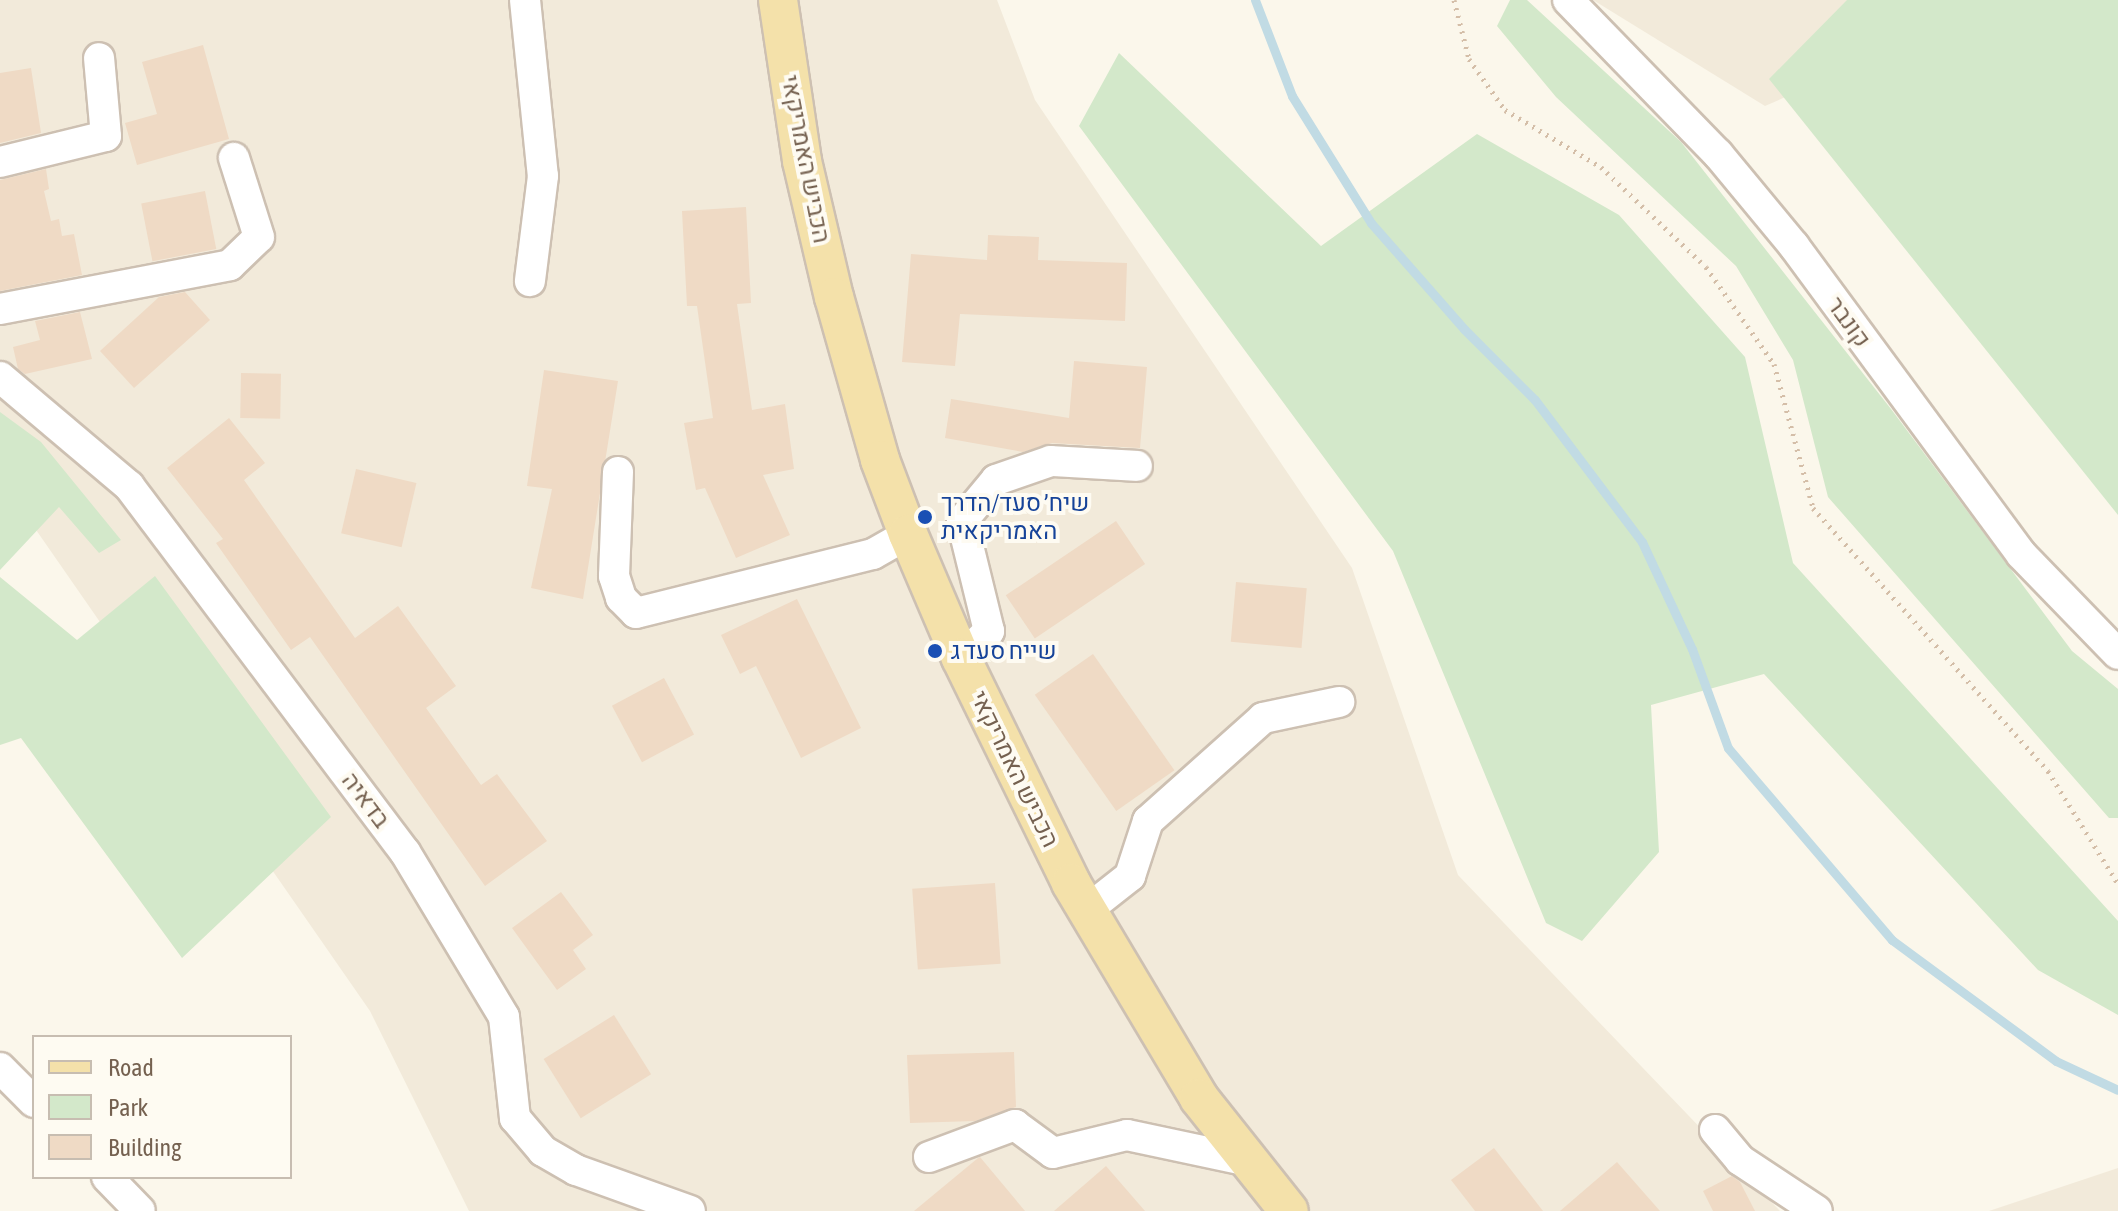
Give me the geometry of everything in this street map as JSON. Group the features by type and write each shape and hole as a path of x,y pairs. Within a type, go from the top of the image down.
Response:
{"main road":[{"name":"הכביש האמריקאי","path":"778,0 802,161 834,297 880,460 908,534 961,658 1087,910 1199,1098 1289,1211"}],"street":[{"path":"525,0 543,176 530,281"},
{"name":"קונבר","path":"1568,0 1718,154 1794,246 2021,554 2118,654"},
{"path":"0,162 106,136 99,58"},
{"path":"0,309 230,265 259,237 234,158"},
{"name":"בדאיה","path":"0,377 129,486 405,852 504,1017 515,1118 543,1151 576,1170 690,1211"},
{"path":"961,658 989,631 962,521 996,480 1051,461 1137,466"},
{"path":"618,472 614,576 621,598 636,613 873,554 908,534"},
{"path":"1087,910 1130,876 1148,821 1263,718 1339,702"},
{"path":"0,1068 32,1100"},
{"path":"929,1157 1015,1125 1053,1153 1127,1135 1249,1161"},
{"path":"1715,1130 1740,1160 1817,1211"},
{"path":"109,1179 140,1211"}],"path":[{"path":"1454,0 1469,59 1505,110 1601,167 1706,267 1774,364 1813,508 2048,771 2118,884"}],"shaded area":[{"path":"0,0 997,0 1035,100 1352,568 1458,875 1780,1211 469,1211 370,1011 0,478"},
{"path":"1593,0 2006,0 1765,106"},
{"path":"2118,1168 2118,1211 1989,1211"}],"green space":[{"path":"1510,0 1527,0 1681,142 1891,409 2072,651 2118,689 2118,818 2109,818 1828,497 1793,360 1736,266 1556,97 1497,26"},
{"path":"1847,0 2118,0 2118,515 1769,79"},
{"path":"1119,53 1321,246 1477,134 1619,215 1745,357 1793,563 2118,921 2118,1015 2038,970 1764,674 1651,705 1659,852 1582,941 1546,923 1393,551 1079,126"},
{"path":"0,412 41,442 121,540 99,553 59,507 0,570"},
{"path":"155,576 331,817 182,958 21,738 0,745 0,577 77,640"}],"building":[{"path":"203,45 229,139 137,165 125,123 157,114 142,62"},
{"path":"31,68 41,133 0,143 0,73"},
{"path":"46,169 49,189 44,191 51,221 59,219 62,236 74,234 82,275 0,291 0,180"},
{"path":"205,191 216,249 152,261 141,203"},
{"path":"746,207 751,303 737,304 752,410 785,404 794,469 763,475 790,535 736,558 705,488 696,490 684,423 713,418 697,306 687,306 682,211"},
{"path":"988,235 1039,237 1038,260 1127,263 1125,321 960,314 955,366 902,362 911,254 987,260"},
{"path":"185,292 210,320 134,388 100,351 159,297"},
{"path":"80,312 92,359 25,374 18,369 13,347 40,340 35,321"},
{"path":"1074,361 1147,367 1140,448 1052,443 1023,452 945,438 951,399 1069,418"},
{"path":"544,370 618,381 583,599 531,588 552,489 527,486"},
{"path":"241,373 281,374 280,419 240,418"},
{"path":"229,418 265,463 244,480 355,638 398,606 456,686 426,708 481,785 497,774 547,841 485,886 310,637 291,650 216,543 223,539 167,468"},
{"path":"356,469 416,483 402,547 341,533"},
{"path":"1116,521 1145,564 1035,638 1006,595"},
{"path":"1236,582 1307,588 1302,648 1231,642"},
{"path":"797,599 861,728 801,758 756,666 740,674 721,635"},
{"path":"1093,654 1174,770 1116,811 1035,695"},
{"path":"664,678 694,735 642,762 612,706"},
{"path":"995,883 1001,964 918,970 912,889"},
{"path":"561,892 593,935 573,950 586,969 557,990 512,928"},
{"path":"614,1015 651,1074 581,1118 544,1059"},
{"path":"1014,1052 1016,1107 975,1121 910,1123 907,1055"},
{"path":"1494,1148 1543,1211 1475,1211 1451,1180"},
{"path":"978,1158 1025,1211 914,1211"},
{"path":"1617,1162 1660,1211 1560,1211"},
{"path":"1106,1166 1145,1211 1054,1211"},
{"path":"1732,1176 1740,1182 1755,1211 1713,1211 1703,1191"}],"waterway":[{"path":"1255,0 1292,96 1371,223 1464,329 1535,400 1642,542 1692,649 1728,748 1892,940 2056,1061 2118,1090"}],"place":[{"name":"שיח׳ סעד/הדרך האמריקאית","path":"925,517"},
{"name":"שייח סעד ג","path":"935,651"}]}
